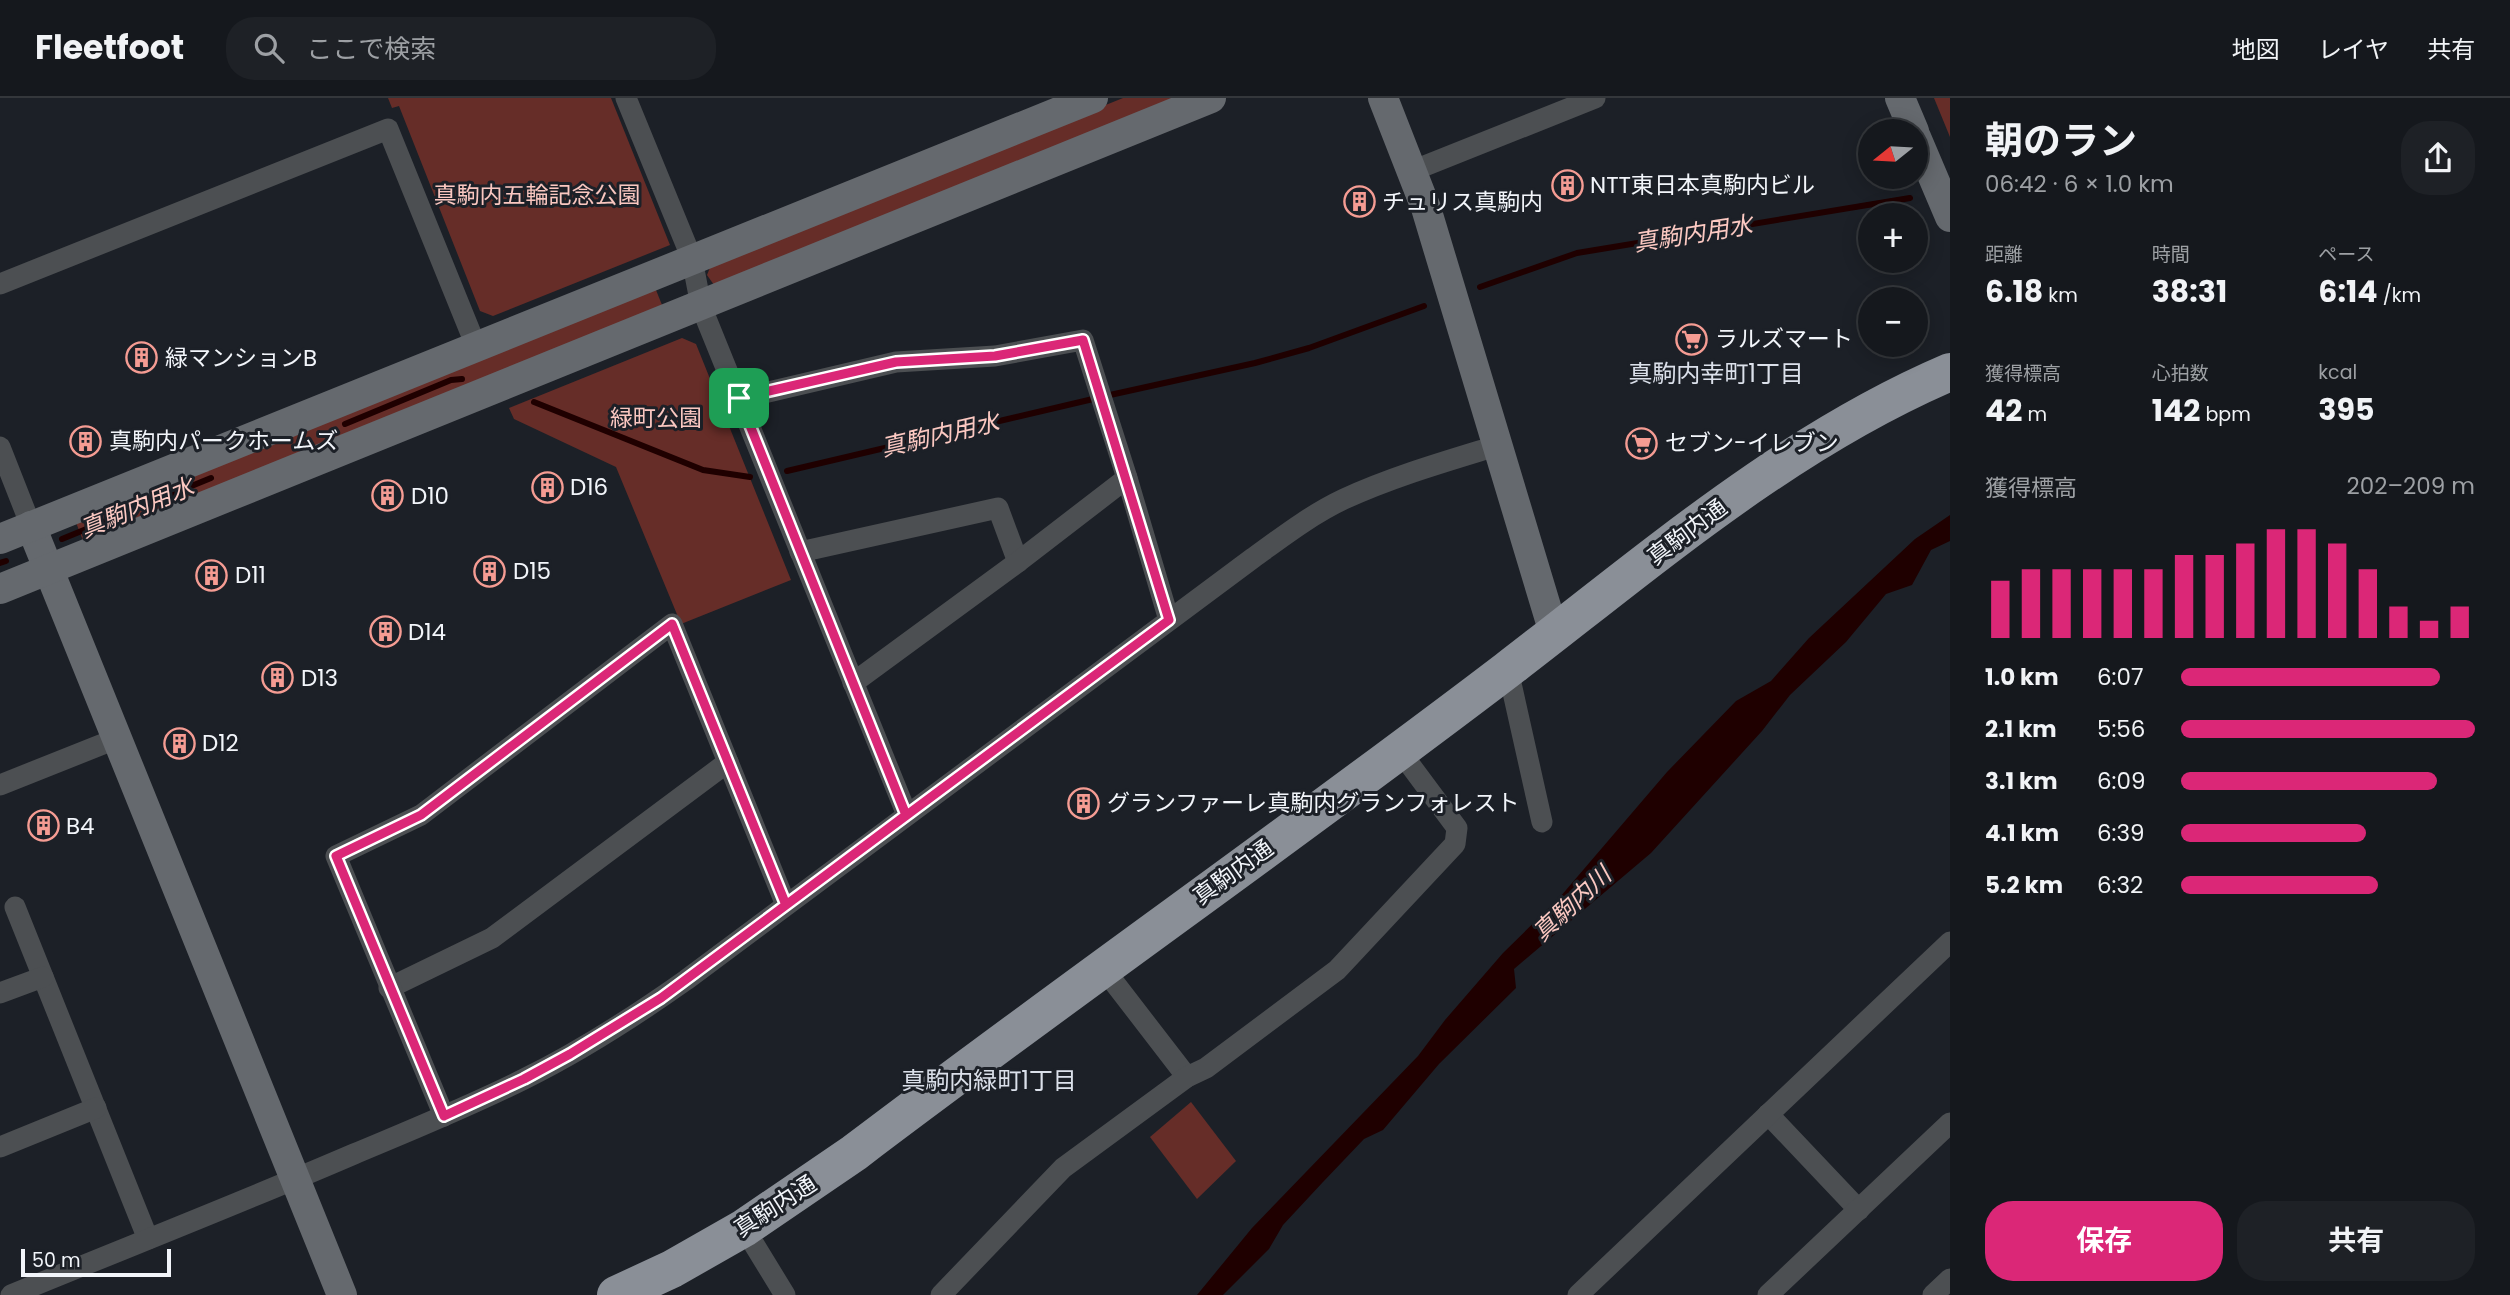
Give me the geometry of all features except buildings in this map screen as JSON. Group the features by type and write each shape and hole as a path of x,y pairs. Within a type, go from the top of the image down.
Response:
{"highway":[{"name":"真駒内通","path":"616,1295 672,1269 744,1228 854,1153 1507,670 1693,527 1804,449 1862,415 1950,372"}],"street":[{"path":"626,98 692,259 701,306 906,815"},
{"path":"0,539 1093,98"},
{"path":"0,589 1211,98"},
{"path":"1383,98 1426,208 1554,634"},
{"path":"1412,171 1595,98"},
{"path":"1900,98 1909,119"},
{"path":"0,284 388,129 476,346"},
{"path":"1928,165 1950,217"},
{"path":"739,398 896,362 995,356 1083,340 1169,620"},
{"path":"11,1295 295,1179 524,1079 615,1027 686,980 1282,537 1343,499 1385,482 1499,445"},
{"path":"0,447 342,1295"},
{"path":"853,683 1127,478"},
{"path":"800,552 998,508 1018,562"},
{"path":"444,1116 336,856 421,815 672,624 786,905"},
{"path":"1507,670 1542,822"},
{"path":"0,786 118,738"},
{"path":"941,1295 1063,1168 1187,1077 1206,1068 1337,970 1455,844 1457,828 1399,750"},
{"path":"389,988 492,938 728,762"},
{"path":"15,908 148,1239"},
{"path":"1578,1295 1950,942"},
{"path":"1103,968 1187,1077"},
{"path":"0,993 43,976"},
{"path":"0,1147 96,1108"},
{"path":"1768,1114 1859,1210"},
{"path":"1768,1295 1950,1123"},
{"path":"744,1228 785,1295"},
{"path":"1933,1295 1950,1279"}],"green space":[{"name":"真駒内五輪記念公園","path":"388,98 611,98 670,245 493,316 480,311 399,106 392,108"},
{"path":"1123,98 1187,98 714,285 707,275 711,265"},
{"path":"1934,98 1950,98 1950,137"},
{"path":"654,285 664,310 84,543 75,520"},
{"name":"緑町公園","path":"682,338 696,344 791,580 681,624 616,467 514,419 509,408"},
{"path":"1191,1102 1236,1161 1197,1199 1150,1137"}],"water":[{"name":"真駒内川","path":"1950,515 1950,541 1931,550 1912,585 1886,594 1846,642 1790,695 1762,731 1651,853 1514,969 1516,988 1439,1064 1383,1130 1364,1139 1283,1225 1269,1249 1223,1295 1197,1295 1252,1228 1418,1056 1503,953 1560,897 1667,772 1736,701 1771,681 1809,638 1915,539"}],"waterway":[{"name":"真駒内用水","path":"1480,287 1577,253 1910,198"},
{"name":"真駒内用水","path":"1110,395 1255,363 1309,348 1424,306"},
{"name":"真駒内用水","path":"345,424 451,380 462,379"},
{"name":"真駒内用水","path":"787,471 1093,399"},
{"name":"真駒内用水","path":"534,402 703,470 750,477"},
{"name":"真駒内用水","path":"62,539 211,478"},
{"name":"真駒内用水","path":"0,563 6,561"}],"place":[{"name":"NTT東日本真駒内ビル","path":"1567,185"},
{"name":"チュリス真駒内","path":"1359,202"},
{"name":"ラルズマート","path":"1692,339"},
{"name":"緑マンションB","path":"142,358"},
{"name":"真駒内パークホームズ","path":"86,441"},
{"name":"セブン-イレブン","path":"1642,443"},
{"name":"D16","path":"547,487"},
{"name":"D10","path":"388,496"},
{"name":"D15","path":"490,571"},
{"name":"D11","path":"212,575"},
{"name":"D14","path":"385,632"},
{"name":"D13","path":"278,678"},
{"name":"D12","path":"179,743"},
{"name":"グランファーレ真駒内グランフォレスト","path":"1084,803"},
{"name":"B4","path":"43,826"}],"district":[{"name":"真駒内幸町1丁目","path":"1716,374"},
{"name":"真駒内緑町1丁目","path":"989,1081"}],"route":[{"path":"1083,340 1169,620 686,980 661,998 570,1054 524,1079 444,1116 336,856 421,815 672,624 786,905 906,815 739,398 896,362 995,356 1083,340"}]}
